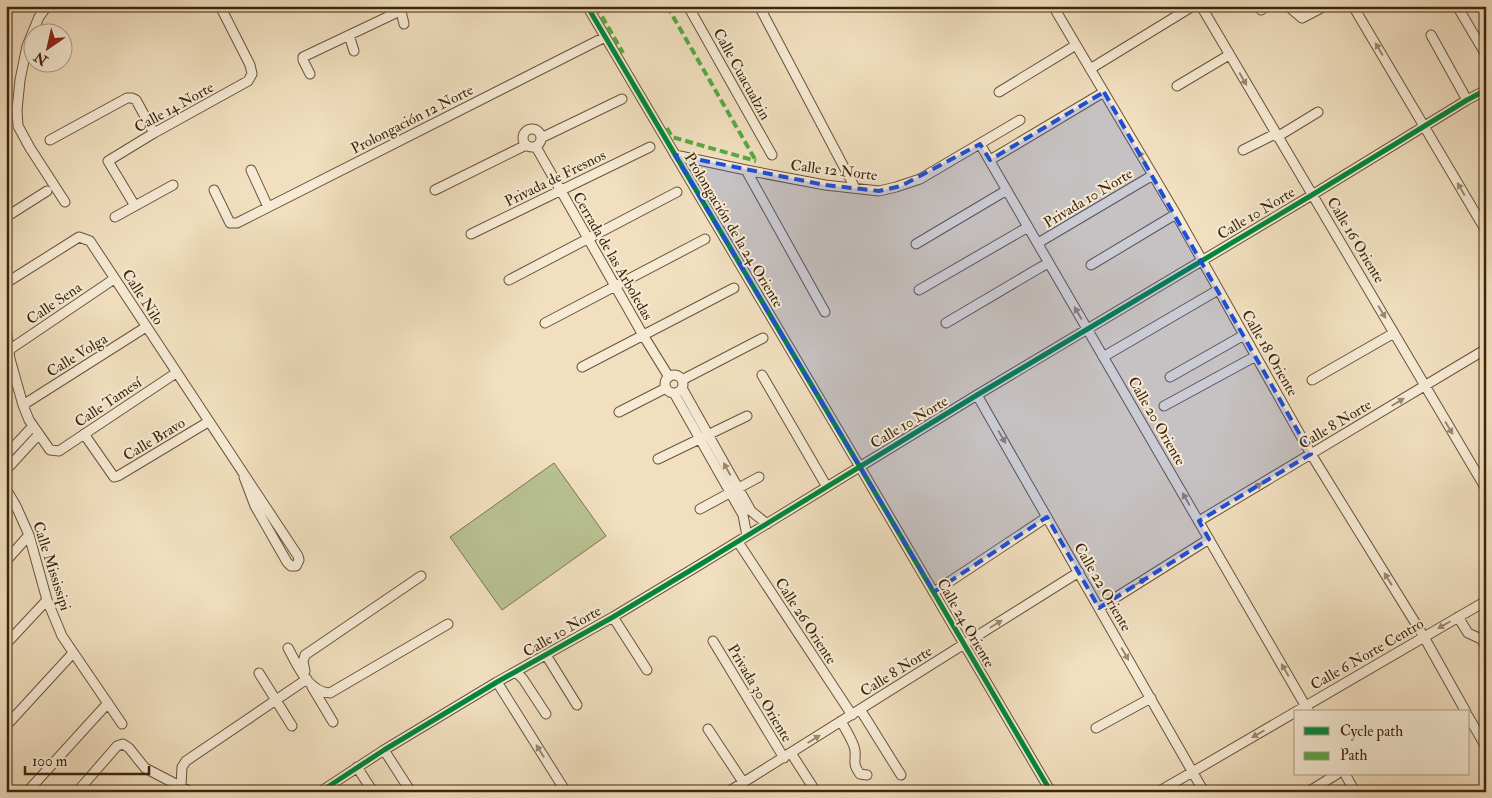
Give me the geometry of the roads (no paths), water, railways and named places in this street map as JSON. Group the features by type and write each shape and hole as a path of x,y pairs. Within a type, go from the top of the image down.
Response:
{"street":[{"path":"48,6 39,17 27,46 20,80 17,110 18,126 65,202"},
{"name":"Calle 14 Norte","path":"134,206 108,161 248,81 252,74 250,65 220,6"},
{"name":"Prolongación de la 24 Oriente","path":"587,6 860,467"},
{"name":"Calle Cuacualzin","path":"688,6 772,155"},
{"path":"759,6 855,188"},
{"name":"Calle 18 Oriente","path":"1053,6 1176,214 1311,454 1424,637 1465,710"},
{"path":"1090,69 1194,6"},
{"name":"Calle 16 Oriente","path":"1201,6 1486,489"},
{"path":"1288,6 1302,18 1325,6"},
{"path":"1354,6 1424,126 1483,220 1486,231"},
{"path":"1457,6 1486,55"},
{"path":"310,74 303,57 400,9 404,24"},
{"path":"349,35 354,51"},
{"path":"1431,35 1467,100"},
{"name":"Prolongación 12 Norte","path":"214,190 230,223 237,223 606,37"},
{"path":"999,92 1076,45"},
{"path":"1177,86 1229,55"},
{"name":"Calle 10 Norte","path":"320,792 384,750 497,682 613,617 977,395 1486,90"},
{"path":"990,160 1104,92"},
{"path":"50,140 127,98 136,100 154,133"},
{"path":"541,138 535,130 530,130 525,132 523,141 529,147 536,147 541,138 622,99"},
{"path":"1244,150 1259,136 1276,135 1318,112"},
{"name":"Calle 12 Norte","path":"675,155 825,185 879,191 920,179 1020,120"},
{"name":"Calle 20 Oriente","path":"980,144 1307,709"},
{"path":"435,190 526,145"},
{"name":"Cerrada de las Arboledas","path":"536,147 643,335 669,376 666,380 676,387"},
{"name":"Privada de Fresnos","path":"471,234 650,147"},
{"path":"251,170 268,207"},
{"path":"746,170 825,312"},
{"name":"Privada 10 Norte","path":"1038,243 1153,175"},
{"path":"115,217 173,185"},
{"path":"916,244 1007,190"},
{"path":"6,217 48,191"},
{"path":"509,280 677,192"},
{"path":"1092,265 1176,214"},
{"path":"919,290 1028,227"},
{"name":"Calle Nilo","path":"6,283 79,237 90,241 244,477"},
{"path":"545,323 705,239"},
{"path":"946,323 1050,263"},
{"name":"Calle Sena","path":"9,350 114,279"},
{"path":"582,367 734,288"},
{"path":"1104,357 1218,290"},
{"path":"6,327 10,359 23,406 39,434 6,470"},
{"name":"Calle Volga","path":"23,406 146,327"},
{"path":"1312,380 1394,333"},
{"path":"1170,377 1244,335"},
{"path":"620,412 676,387 763,338"},
{"name":"Calle 8 Norte","path":"1199,521 1486,349"},
{"path":"1164,406 1256,356"},
{"name":"Calle Tamesí","path":"39,434 50,450 58,451 176,373"},
{"path":"762,375 827,487"},
{"path":"676,387 734,491 743,515 747,536"},
{"name":"Calle 22 Oriente","path":"977,395 1204,792"},
{"path":"658,459 747,416"},
{"name":"Calle Bravo","path":"84,434 114,477 208,422"},
{"path":"6,454 33,426"},
{"name":"Calle 24 Oriente","path":"860,467 1050,792"},
{"path":"244,477 298,556 299,560 296,566 291,566 287,562 255,506 244,477"},
{"path":"700,509 759,477"},
{"name":"Calle Mississipi","path":"6,490 16,506 29,535 47,600 62,636 122,724"},
{"path":"734,491 751,511 767,524"},
{"path":"934,592 1047,517"},
{"path":"6,560 29,535"},
{"path":"1099,608 1209,539"},
{"name":"Calle 26 Oriente","path":"738,542 856,713 863,714 901,775"},
{"name":"Calle 8 Norte","path":"728,792 1079,572"},
{"path":"421,576 305,656 302,662 308,682 323,693 330,693 448,624"},
{"path":"6,644 47,600"},
{"name":"Calle 6 Norte Centro","path":"1307,709 1486,601"},
{"path":"613,617 647,670"},
{"path":"1458,617 1468,633 1481,640 1486,647"},
{"name":"Privada 30 Oriente","path":"713,642 787,756 816,792"},
{"path":"288,648 333,722"},
{"path":"6,726 74,653"},
{"path":"546,655 577,705"},
{"path":"516,672 523,679 546,714"},
{"path":"259,673 292,726"},
{"path":"180,786 182,767 186,761 275,700 308,682"},
{"path":"497,682 566,792"},
{"path":"1096,728 1150,698"},
{"path":"27,792 108,703"},
{"name":"Calle 6 Norte Centro","path":"1158,792 1294,716"},
{"path":"1470,719 1486,747"},
{"path":"842,722 856,750 854,767 860,774 867,775"},
{"path":"708,729 743,782"},
{"path":"77,792 117,746 123,744 129,748 145,768 191,792"},
{"path":"384,750 410,792"},
{"path":"357,767 373,792"},
{"path":"1308,792 1334,776"},
{"path":"1346,776 1356,792"}]}
